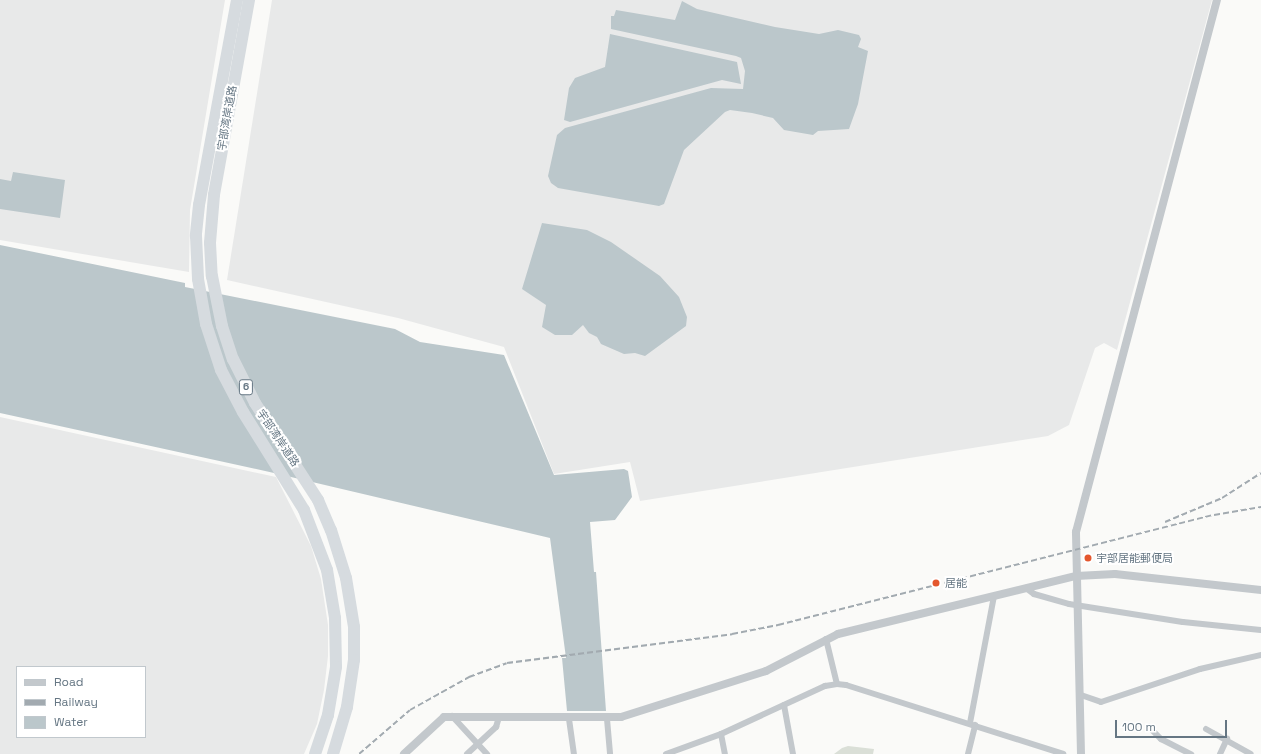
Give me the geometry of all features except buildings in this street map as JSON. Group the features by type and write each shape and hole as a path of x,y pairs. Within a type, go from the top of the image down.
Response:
{"highway":[{"path":"210,138 230,0"},
{"name":"宇部湾岸道路","path":"237,0 210,138 196,236 198,280 206,324 218,362 235,398 288,481 311,524 323,559 333,601 337,650 334,682 328,715 314,754"},
{"name":"宇部湾岸道路","path":"250,0 223,141 213,203 210,243 212,276 222,326 247,388 325,514 342,561 350,595 354,627 352,676 347,708 333,754"},
{"path":"223,141 256,0"}],"street":[{"path":"1081,754 1081,695 1076,576 1076,532 1080,511 1217,0"},
{"path":"404,754 438,720 452,716 607,719 621,717 766,671 826,639 852,630 1076,576 1115,574 1261,590"},
{"path":"1026,588 1034,594 1077,605 1182,622 1261,630"},
{"path":"968,754 994,596"},
{"path":"826,639 837,684"},
{"path":"1081,695 1101,702 1200,669 1261,655"},
{"path":"666,754 721,734 825,686 837,684 973,724 1063,754"},
{"path":"784,705 792,754"},
{"path":"452,716 487,754"},
{"path":"467,754 496,727 499,717"},
{"path":"569,718 574,754"},
{"path":"607,719 610,754"},
{"path":"1149,727 1161,739 1192,754"},
{"path":"1206,729 1227,739 1241,752 1251,754"},
{"path":"721,734 725,754"},
{"path":"1220,754 1227,739"}],"shaded area":[{"path":"0,0 225,0 190,210 189,272 0,240"},
{"path":"272,0 1212,0 1117,350 1104,343 1095,348 1069,425 1048,436 640,501 630,462 554,474 504,347 398,318 227,280"},
{"path":"0,417 276,477 311,546 321,579 328,625 328,656 324,690 317,724 304,754 0,754"},
{"path":"848,746 874,749 873,754 834,754 842,748"}],"water":[{"path":"682,1 697,9 775,27 819,34 838,30 859,35 861,39 858,47 868,51 858,104 849,129 818,131 813,135 784,130 773,118 730,110 725,112 684,150 664,204 659,206 558,188 551,183 548,176 557,135 565,128 711,88 743,89 745,71 741,58 611,29 611,16 614,16 616,10 675,20"},
{"path":"610,34 737,62 741,84 722,80 570,122 564,120 569,88 575,78 605,67"},
{"path":"13,172 65,180 60,218 0,209 0,179 11,181"},
{"path":"542,223 587,230 611,242 660,276 679,297 687,317 686,326 645,356 635,353 624,354 601,344 597,337 589,333 583,325 572,335 555,335 542,327 546,305 522,289"},
{"path":"0,245 185,283 185,287 395,329 420,342 504,355 554,475 624,469 628,471 632,497 615,520 590,522 594,572 596,572 606,711 567,711 562,658 566,658 550,538 274,473 0,413"}],"railway":[{"path":"1165,522 1222,498 1261,473"},
{"path":"359,754 410,710 469,677 507,663 732,634 778,625 1214,515 1261,507"}],"place":[{"name":"宇部居能郵便局","path":"1088,558"},
{"name":"居能","path":"936,583"}]}
